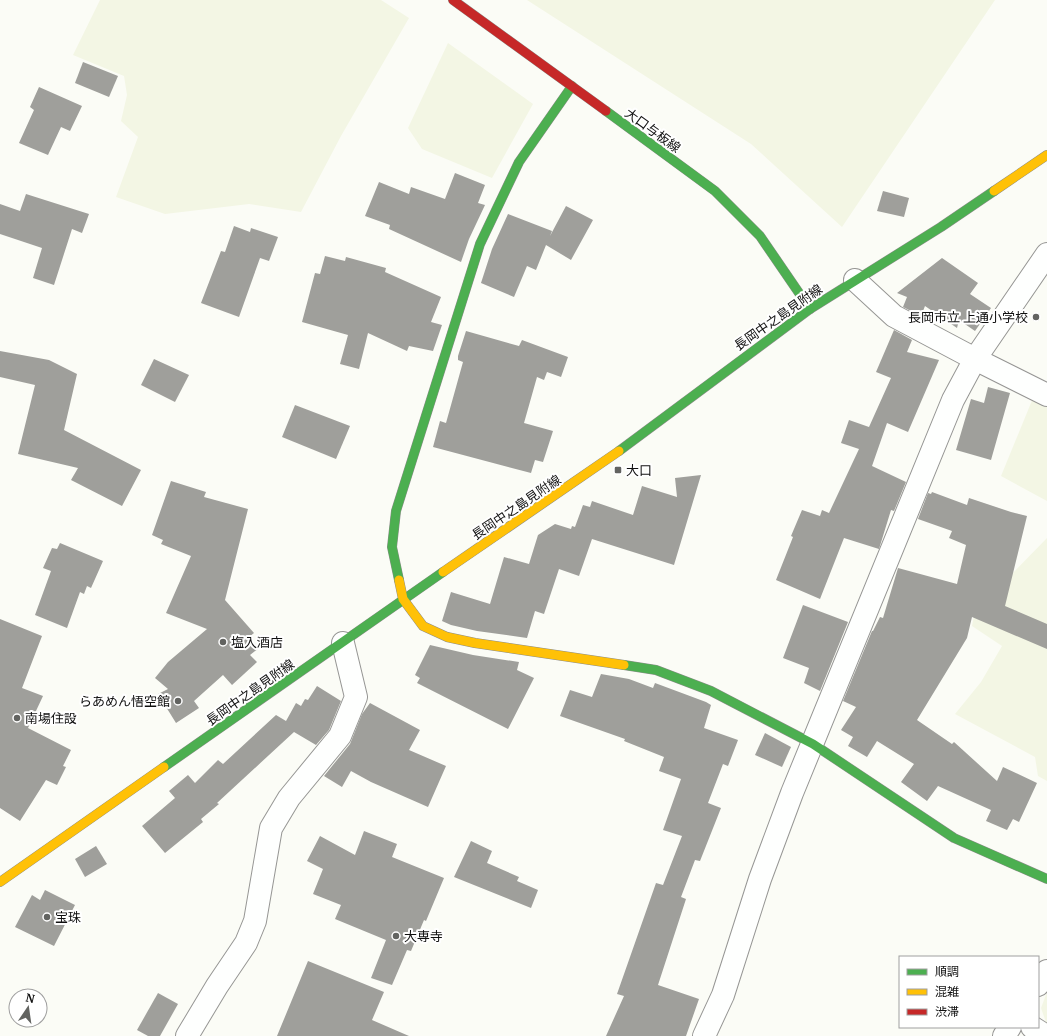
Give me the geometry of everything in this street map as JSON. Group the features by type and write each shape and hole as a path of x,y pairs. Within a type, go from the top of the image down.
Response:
{"main road":[{"name":"大口与板線","path":"453,0 715,191 760,236 810,309"},
{"path":"572,86 518,162 480,244 396,511 392,547 403,600 423,626 447,637 544,654 630,664 656,670 711,691 813,744 954,838 1047,879"},
{"name":"長岡中之島見附線","path":"0,882 403,600 593,470 810,309 941,227 1047,155"}],"street":[{"path":"704,1036 723,995 760,879 792,793 953,400 975,359 1047,254"},
{"path":"855,280 894,316 975,359 1047,394"},
{"path":"187,1036 216,986 246,943 255,922 271,828 289,798 340,736 356,696 343,643"},
{"path":"1039,983 1047,971"},
{"path":"1034,1028 1046,1036"}],"green space":[{"path":"100,0 381,0 409,18 341,136 301,212 249,204 165,214 116,197 138,137 121,121 127,95 124,76 73,55"},
{"path":"527,0 995,0 842,227 751,144"},
{"path":"448,43 533,104 492,178 422,149 408,128"},
{"path":"1033,398 1047,405 1047,501 1001,476"},
{"path":"1047,538 1047,781 1038,776 1035,757 955,714 981,682 1002,646 972,626 980,586 1002,584"},
{"path":"1047,992 1047,1025 1041,1008"}],"building":[{"path":"83,62 118,76 109,97 75,83"},
{"path":"39,87 82,106 70,131 61,127 48,155 19,143 34,110 30,107"},
{"path":"455,173 485,185 478,203 485,205 469,239 461,262 389,229 390,225 365,216 379,182 409,194 411,187 445,199"},
{"path":"883,191 909,198 904,217 877,211"},
{"path":"26,194 89,214 82,233 72,229 54,285 33,278 42,248 0,234 0,204 20,211"},
{"path":"566,206 593,220 571,260 546,245 536,270 527,266 514,297 481,283 492,249 508,214 552,231 550,236"},
{"path":"234,226 250,232 251,228 278,237 269,261 260,258 239,317 201,303 221,251 225,252"},
{"path":"325,256 345,261 346,257 386,268 385,272 441,297 431,322 442,325 433,351 409,346 407,351 368,333 359,369 340,364 348,335 302,322 315,273 320,274"},
{"path":"942,258 978,283 970,294 991,308 975,331 959,320 957,328 925,306 921,316 903,307 907,297 897,293"},
{"path":"894,330 912,340 907,352 939,360 908,432 887,423 872,466 906,482 894,511 891,510 879,549 844,538 820,599 776,580 793,537 791,536 802,510 820,516 822,510 829,513 859,449 841,443 849,420 869,427 891,378 876,372"},
{"path":"466,331 519,346 522,340 568,357 561,377 547,372 544,380 537,377 524,423 553,431 543,462 535,460 531,473 433,447 440,421 446,423 463,362 458,360 458,356"},
{"path":"0,351 49,360 77,374 64,430 141,470 122,506 71,480 78,468 18,454 35,385 0,377"},
{"path":"154,359 189,375 175,402 141,385"},
{"path":"988,387 1010,393 991,460 956,450 971,399 984,403"},
{"path":"295,405 350,426 336,459 282,437"},
{"path":"701,475 674,565 592,539 579,576 559,569 544,614 535,611 527,638 477,631 451,625 442,621 451,592 490,604 504,557 529,564 538,535 555,524 571,529 572,526 575,527 583,505 590,507 592,501 633,515 642,486 677,497 675,478"},
{"path":"171,481 206,492 204,497 248,509 225,600 254,633 249,637 259,648 250,655 257,662 232,685 223,675 194,701 199,708 176,723 158,694 168,689 155,678 168,662 207,629 166,613 191,556 161,544 163,540 152,535"},
{"path":"932,492 967,505 969,498 1027,516 1005,606 1047,624 1047,649 972,617 967,638 917,720 952,744 954,742 997,781 1003,767 1037,783 1019,822 1013,819 1007,830 986,821 991,810 938,786 927,801 901,782 914,764 877,741 867,757 848,746 853,737 841,730 856,707 843,701 872,631 880,617 883,618 898,568 957,584 966,545 949,538 952,531 918,519 928,493 931,494"},
{"path":"60,543 103,561 91,588 87,586 84,594 80,592 67,628 35,615 51,571 43,568 52,548 57,549"},
{"path":"803,605 848,622 820,691 804,683 809,668 783,658"},
{"path":"0,619 42,636 22,688 43,696 28,728 71,750 63,766 66,767 57,785 46,780 20,821 0,808"},
{"path":"430,645 473,655 519,662 517,670 534,678 508,729 417,683 420,678 415,675"},
{"path":"601,674 629,679 653,688 655,683 706,702 711,705 704,728 738,740 728,766 723,764 708,803 721,808 700,861 695,860 681,897 686,899 658,985 699,999 686,1036 606,1036 624,996 617,994 656,883 663,885 682,836 663,830 681,779 659,771 664,757 624,741 625,739 560,716 570,690 592,697"},
{"path":"317,686 341,701 329,730 316,745 294,732 217,803 219,804 201,819 203,822 165,853 142,826 175,798 169,791 188,775 195,783 218,760 223,764 276,715 286,721 296,703 301,706 305,699 308,700"},
{"path":"370,703 420,730 409,750 446,766 428,807 371,782 351,771 342,787 324,776 350,744 362,714"},
{"path":"765,733 791,747 782,767 755,755"},
{"path":"364,831 397,844 392,857 444,878 426,921 424,920 411,951 407,950 392,985 371,978 386,940 335,919 341,905 313,894 323,869 307,861 320,836 355,855"},
{"path":"471,841 492,851 487,863 519,877 517,881 538,890 531,908 454,877"},
{"path":"96,846 107,864 85,877 75,859"},
{"name":"宝珠","path":"45,890 75,905 54,946 15,927 32,895 40,900"},
{"path":"308,961 384,992 372,1020 409,1036 277,1036"},
{"path":"158,993 178,1004 160,1036 148,1036 137,1030"}],"traffic: fast":[{"path":"399,580 392,547 396,511 480,244 519,162 572,86"},
{"path":"606,111 715,191 760,236 810,309"},
{"path":"619,451 810,309 941,227 994,191"},
{"path":"164,767 443,572"},
{"path":"624,665 656,670 711,691 813,744 954,838 1047,879"}],"traffic: slow":[{"path":"994,191 1047,155"},
{"path":"443,572 619,451"},
{"path":"399,580 403,599 423,626 447,637 475,643 624,665"},
{"path":"0,882 164,767"}],"traffic: jam":[{"path":"453,0 606,111"}],"place":[{"name":"長岡市立 上通小学校","path":"1036,317"},
{"name":"大口","path":"618,470"},
{"name":"塩入酒店","path":"223,642"},
{"name":"らあめん悟空館","path":"178,701"},
{"name":"南場住設","path":"17,718"},
{"name":"宝珠","path":"47,917"},
{"name":"大専寺","path":"396,936"}]}
